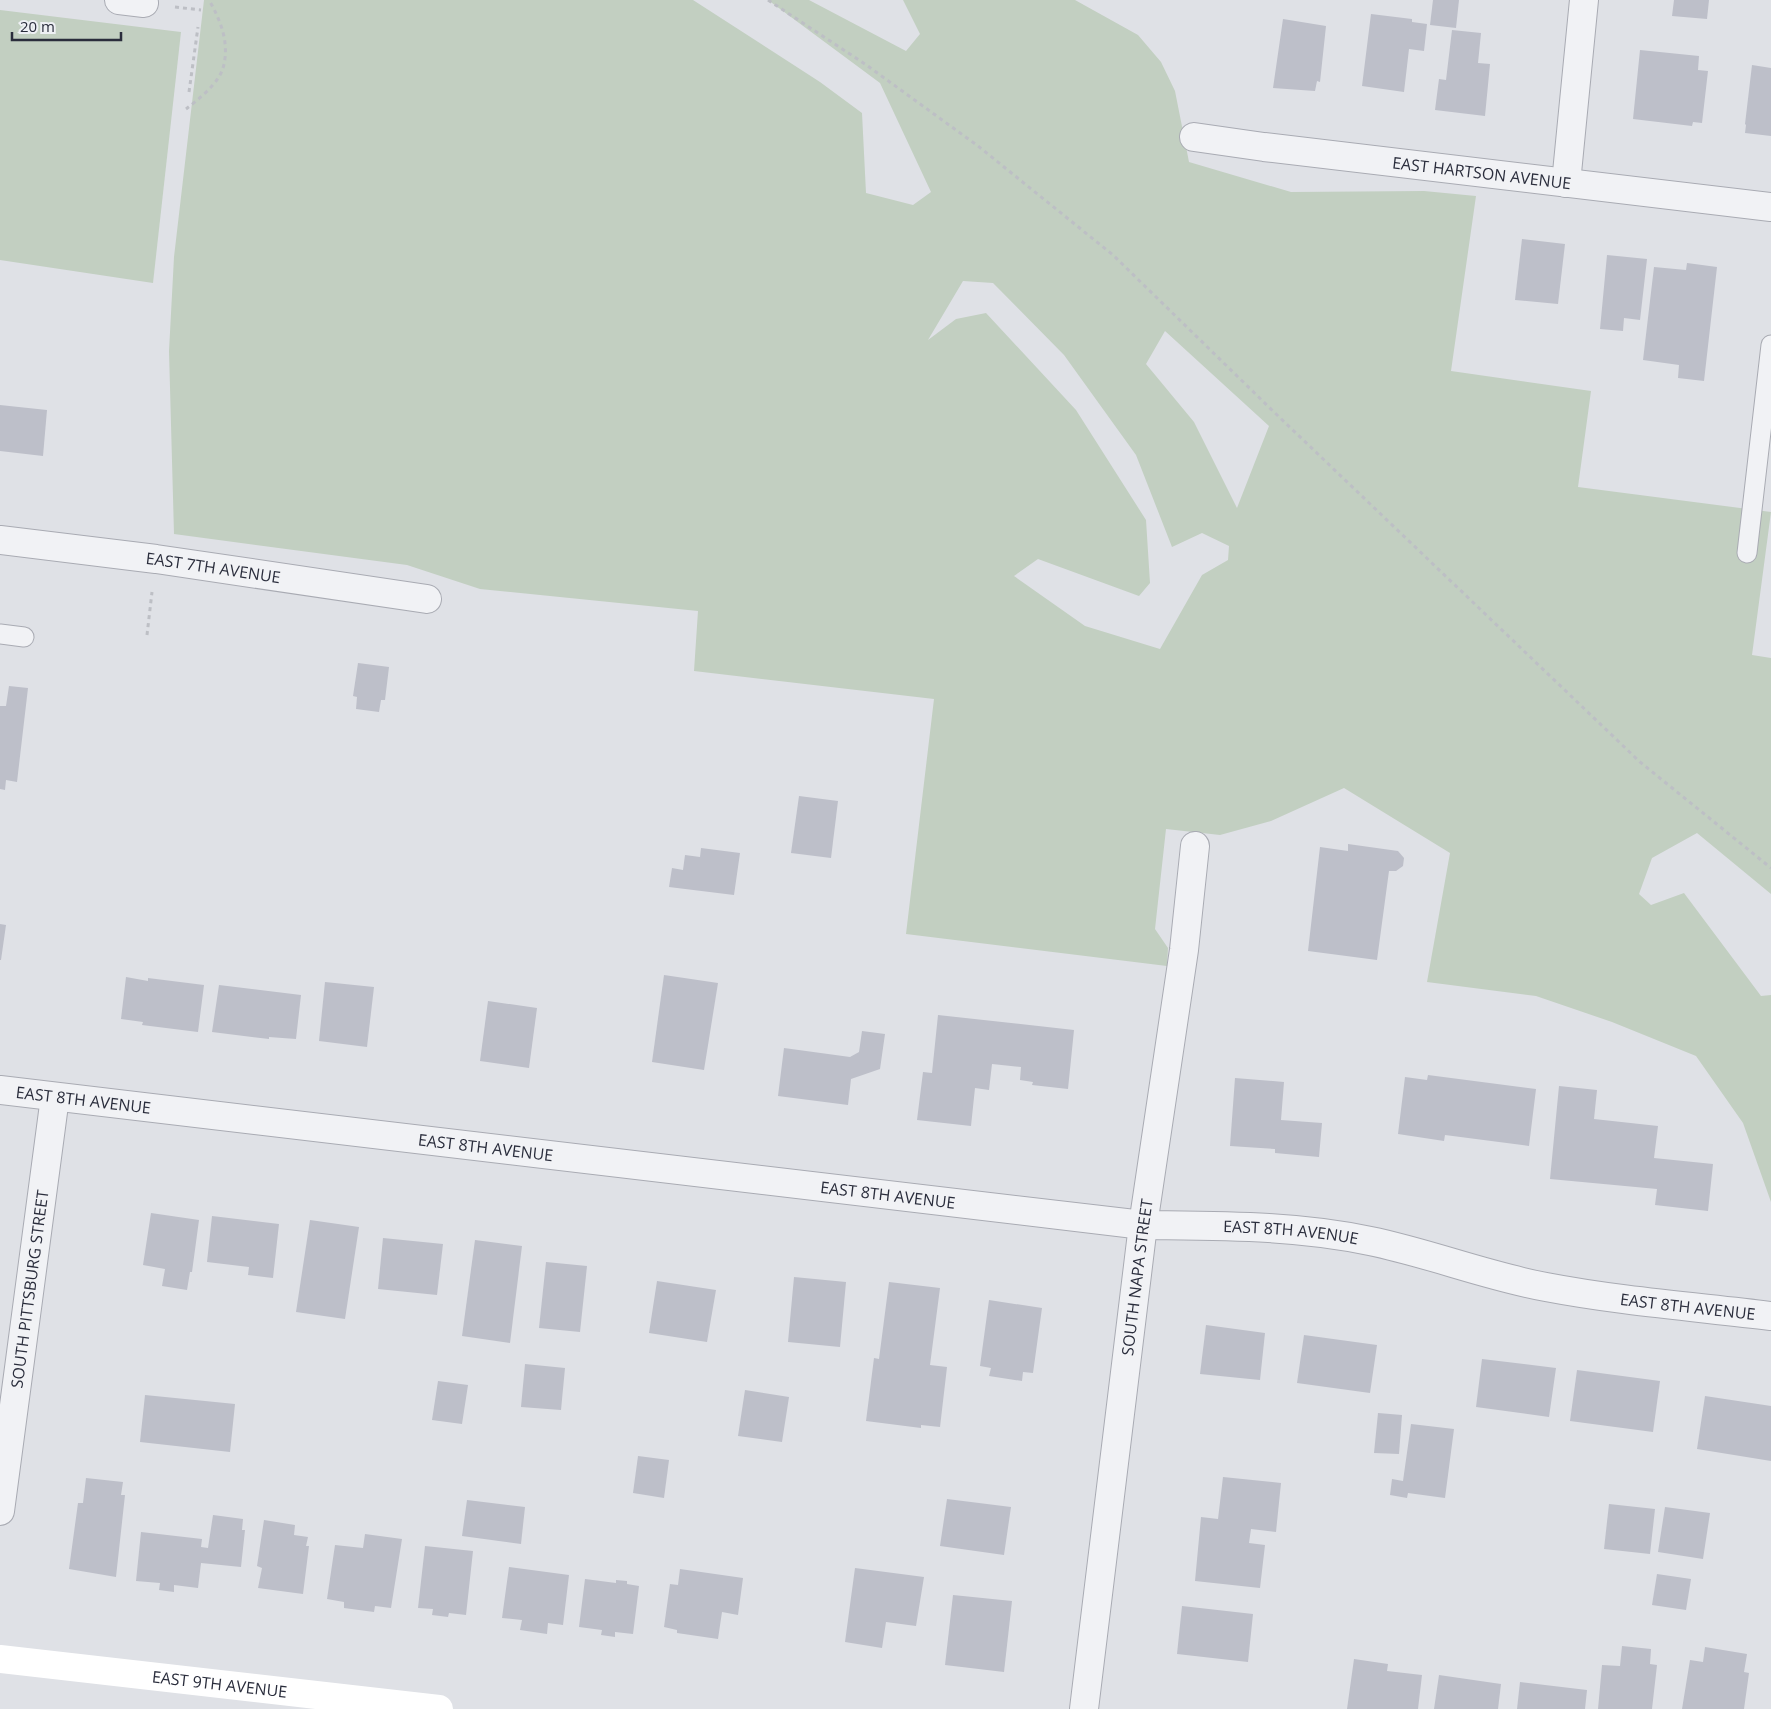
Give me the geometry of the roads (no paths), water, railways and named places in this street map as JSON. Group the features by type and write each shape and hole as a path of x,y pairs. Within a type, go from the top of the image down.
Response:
{"street":[{"path":"1566,183 1584,0"},
{"name":"EAST HARTSON AVENUE","path":"1194,137 1771,207"},
{"name":"EAST 7TH AVENUE","path":"0,540 156,559 426,599"},
{"name":"SOUTH NAPA STREET","path":"1084,1709 1143,1225 1184,950 1195,846"},
{"name":"EAST 8TH AVENUE","path":"0,1090 1143,1225 1240,1227 1325,1234 1370,1241 1479,1272 1546,1287 1771,1316"},
{"name":"SOUTH PITTSBURG STREET","path":"0,1511 55,1097"},
{"name":"EAST 9TH AVENUE","path":"0,1659 439,1709"}],"lane":[{"path":"1747,553 1771,345"},
{"path":"0,634 24,637"}]}
